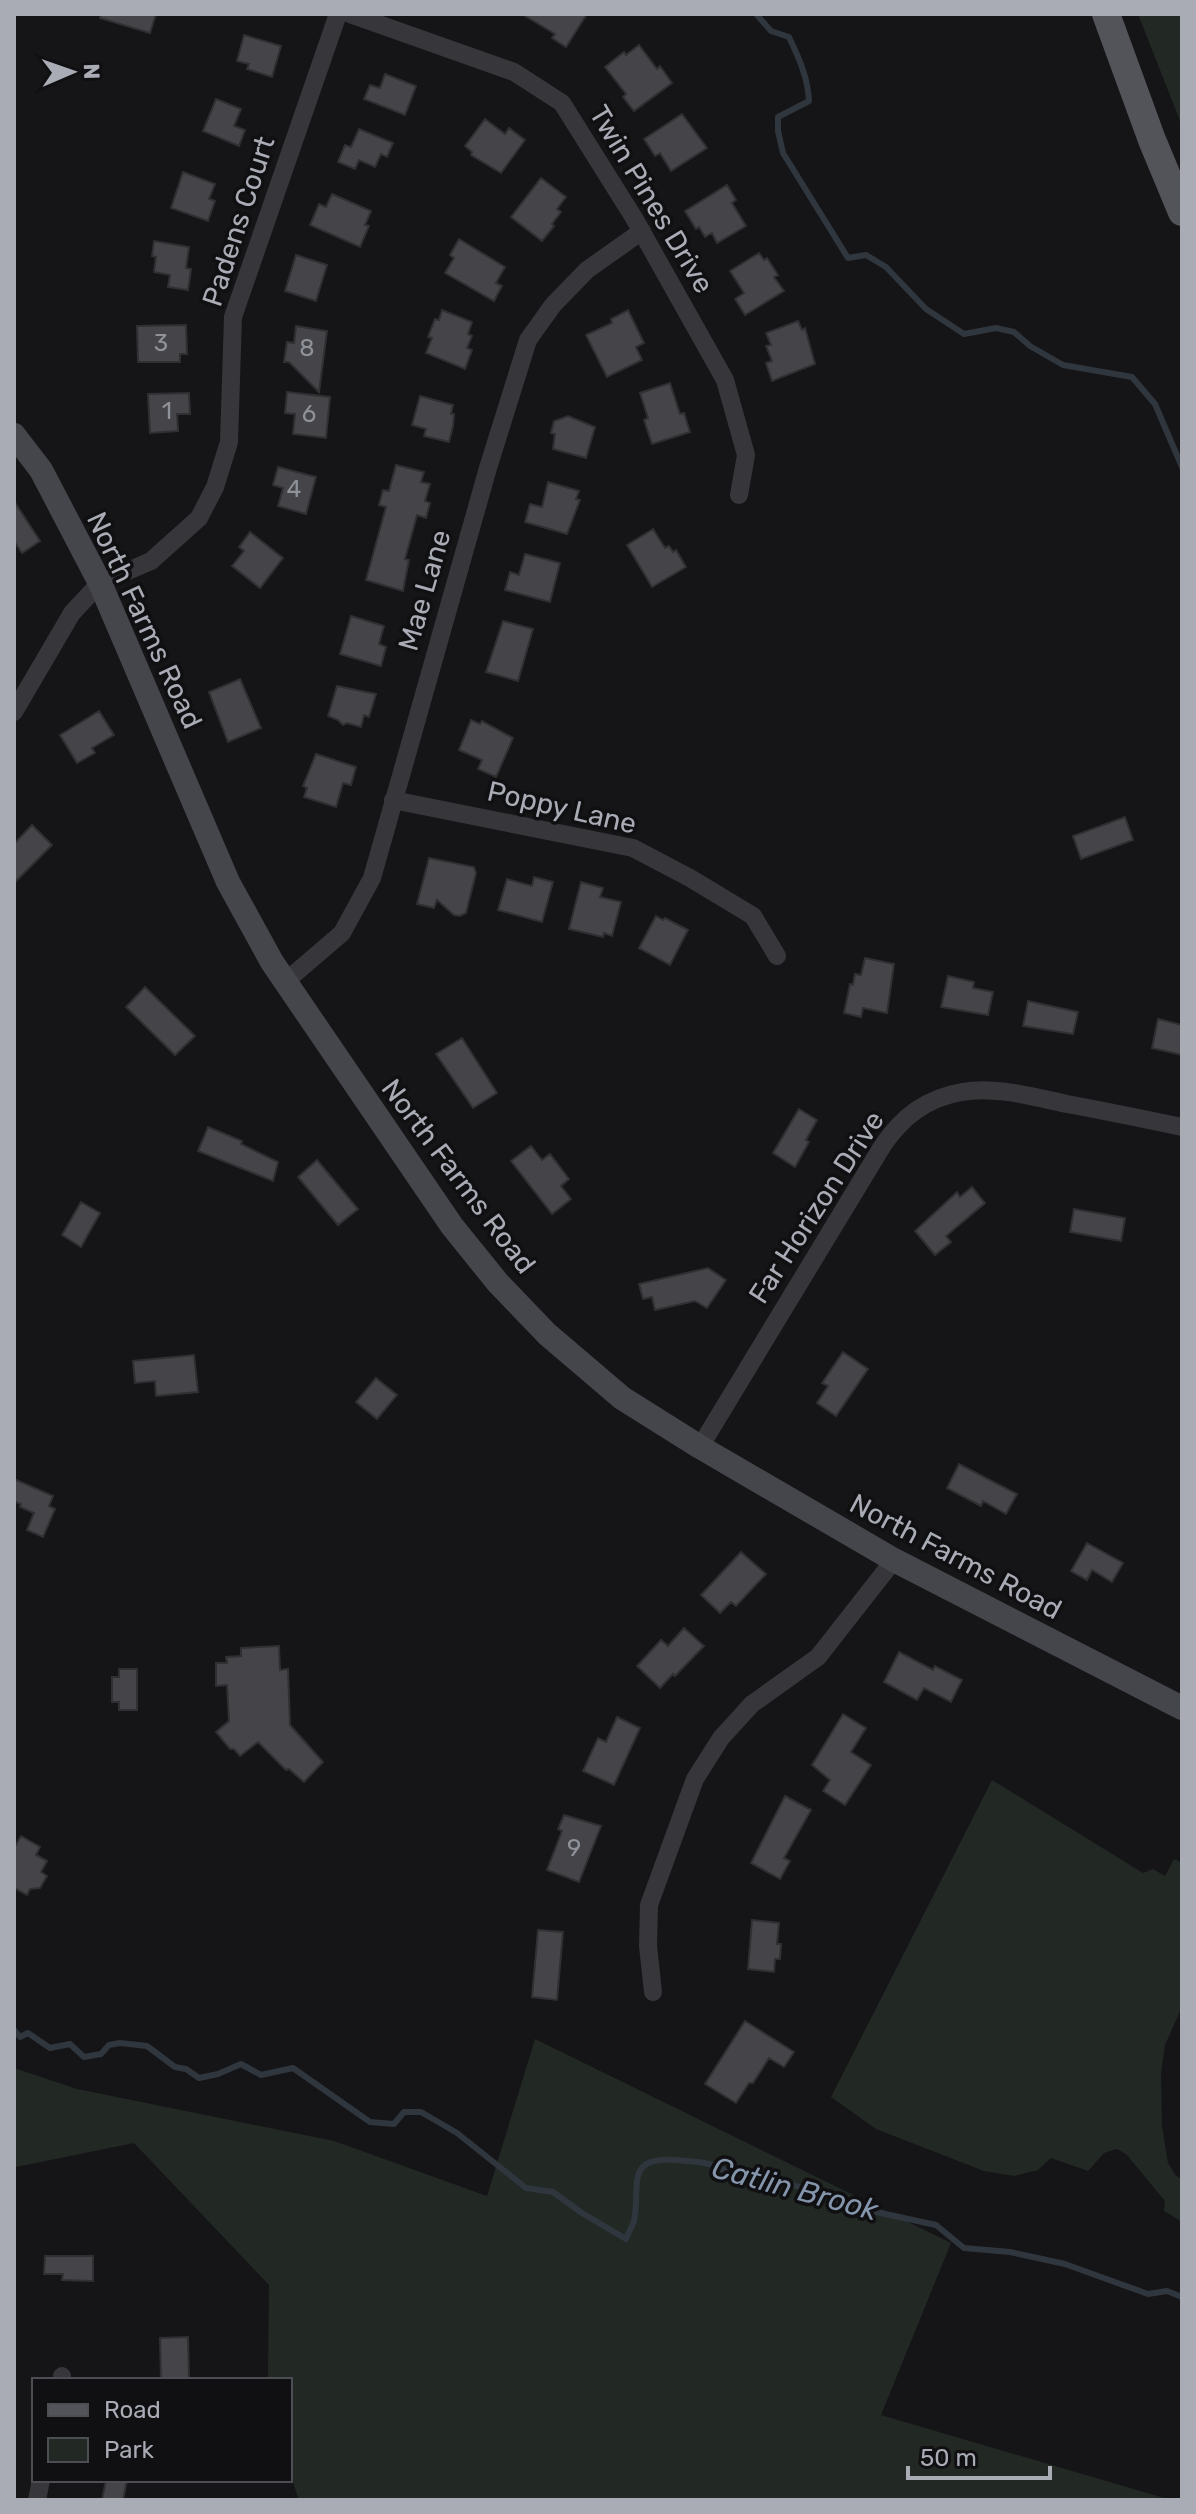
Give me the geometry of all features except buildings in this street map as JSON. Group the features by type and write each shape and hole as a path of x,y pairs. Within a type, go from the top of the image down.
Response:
{"main road":[{"path":"1106,14 1182,212"},
{"name":"North Farms Road","path":"14,435 41,470 100,583 228,882 285,982 443,1213 498,1283 547,1334 622,1398 700,1447 894,1560 1182,1708"}],"street":[{"name":"Padens Court","path":"100,583 151,561 199,518 215,487 229,442 233,317 338,14"},
{"name":"Twin Pines Drive","path":"350,14 514,72 562,103 642,231 725,380 746,455 739,495"},
{"name":"Mae Lane","path":"285,982 342,933 372,878 488,468 528,340 553,305 587,270 642,231"},
{"path":"14,712 72,613 100,583"},
{"name":"Poppy Lane","path":"393,800 633,848 753,916 777,956"},
{"name":"Far Horizon Drive","path":"700,1447 883,1145 898,1123 914,1112 944,1097 984,1091 1027,1096 1182,1127"},
{"path":"653,1992 648,1946 649,1905 695,1779 721,1738 752,1704 818,1657 894,1560"}],"green space":[{"path":"1138,14 1182,14 1182,126"},
{"path":"992,1780 1143,1873 1153,1869 1165,1876 1174,1859 1182,1863 1182,2007 1165,2045 1161,2073 1162,2126 1168,2163 1176,2176 1182,2179 1182,2222 1164,2211 1165,2201 1126,2154 1117,2149 1104,2153 1088,2171 1051,2158 1038,2170 1014,2176 984,2171 876,2129 831,2097"},
{"path":"535,2039 951,2243 881,2415 1171,2500 299,2500 292,2479 292,2378 268,2378 269,2285 134,2143 16,2167 14,2068 77,2089 334,2141 487,2196"}],"waterway":[{"path":"756,14 771,31 789,37 799,60 809,101 778,117 783,153 848,258 866,255 886,267 926,309 964,334 996,328 1014,332 1030,346 1063,365 1132,377 1155,404 1182,467"},
{"name":"Catlin Brook","path":"14,2030 20,2037 28,2033 50,2048 70,2044 84,2057 101,2054 109,2045 120,2043 147,2046 175,2067 186,2069 199,2078 241,2064 261,2075 293,2068 370,2122 394,2124 404,2112 421,2112 457,2133 526,2188 553,2192 626,2239 634,2221 641,2169 658,2160 697,2162 730,2173 744,2169 876,2212 936,2225 964,2248 1010,2252 1065,2264 1148,2294 1167,2291 1182,2297"}]}
